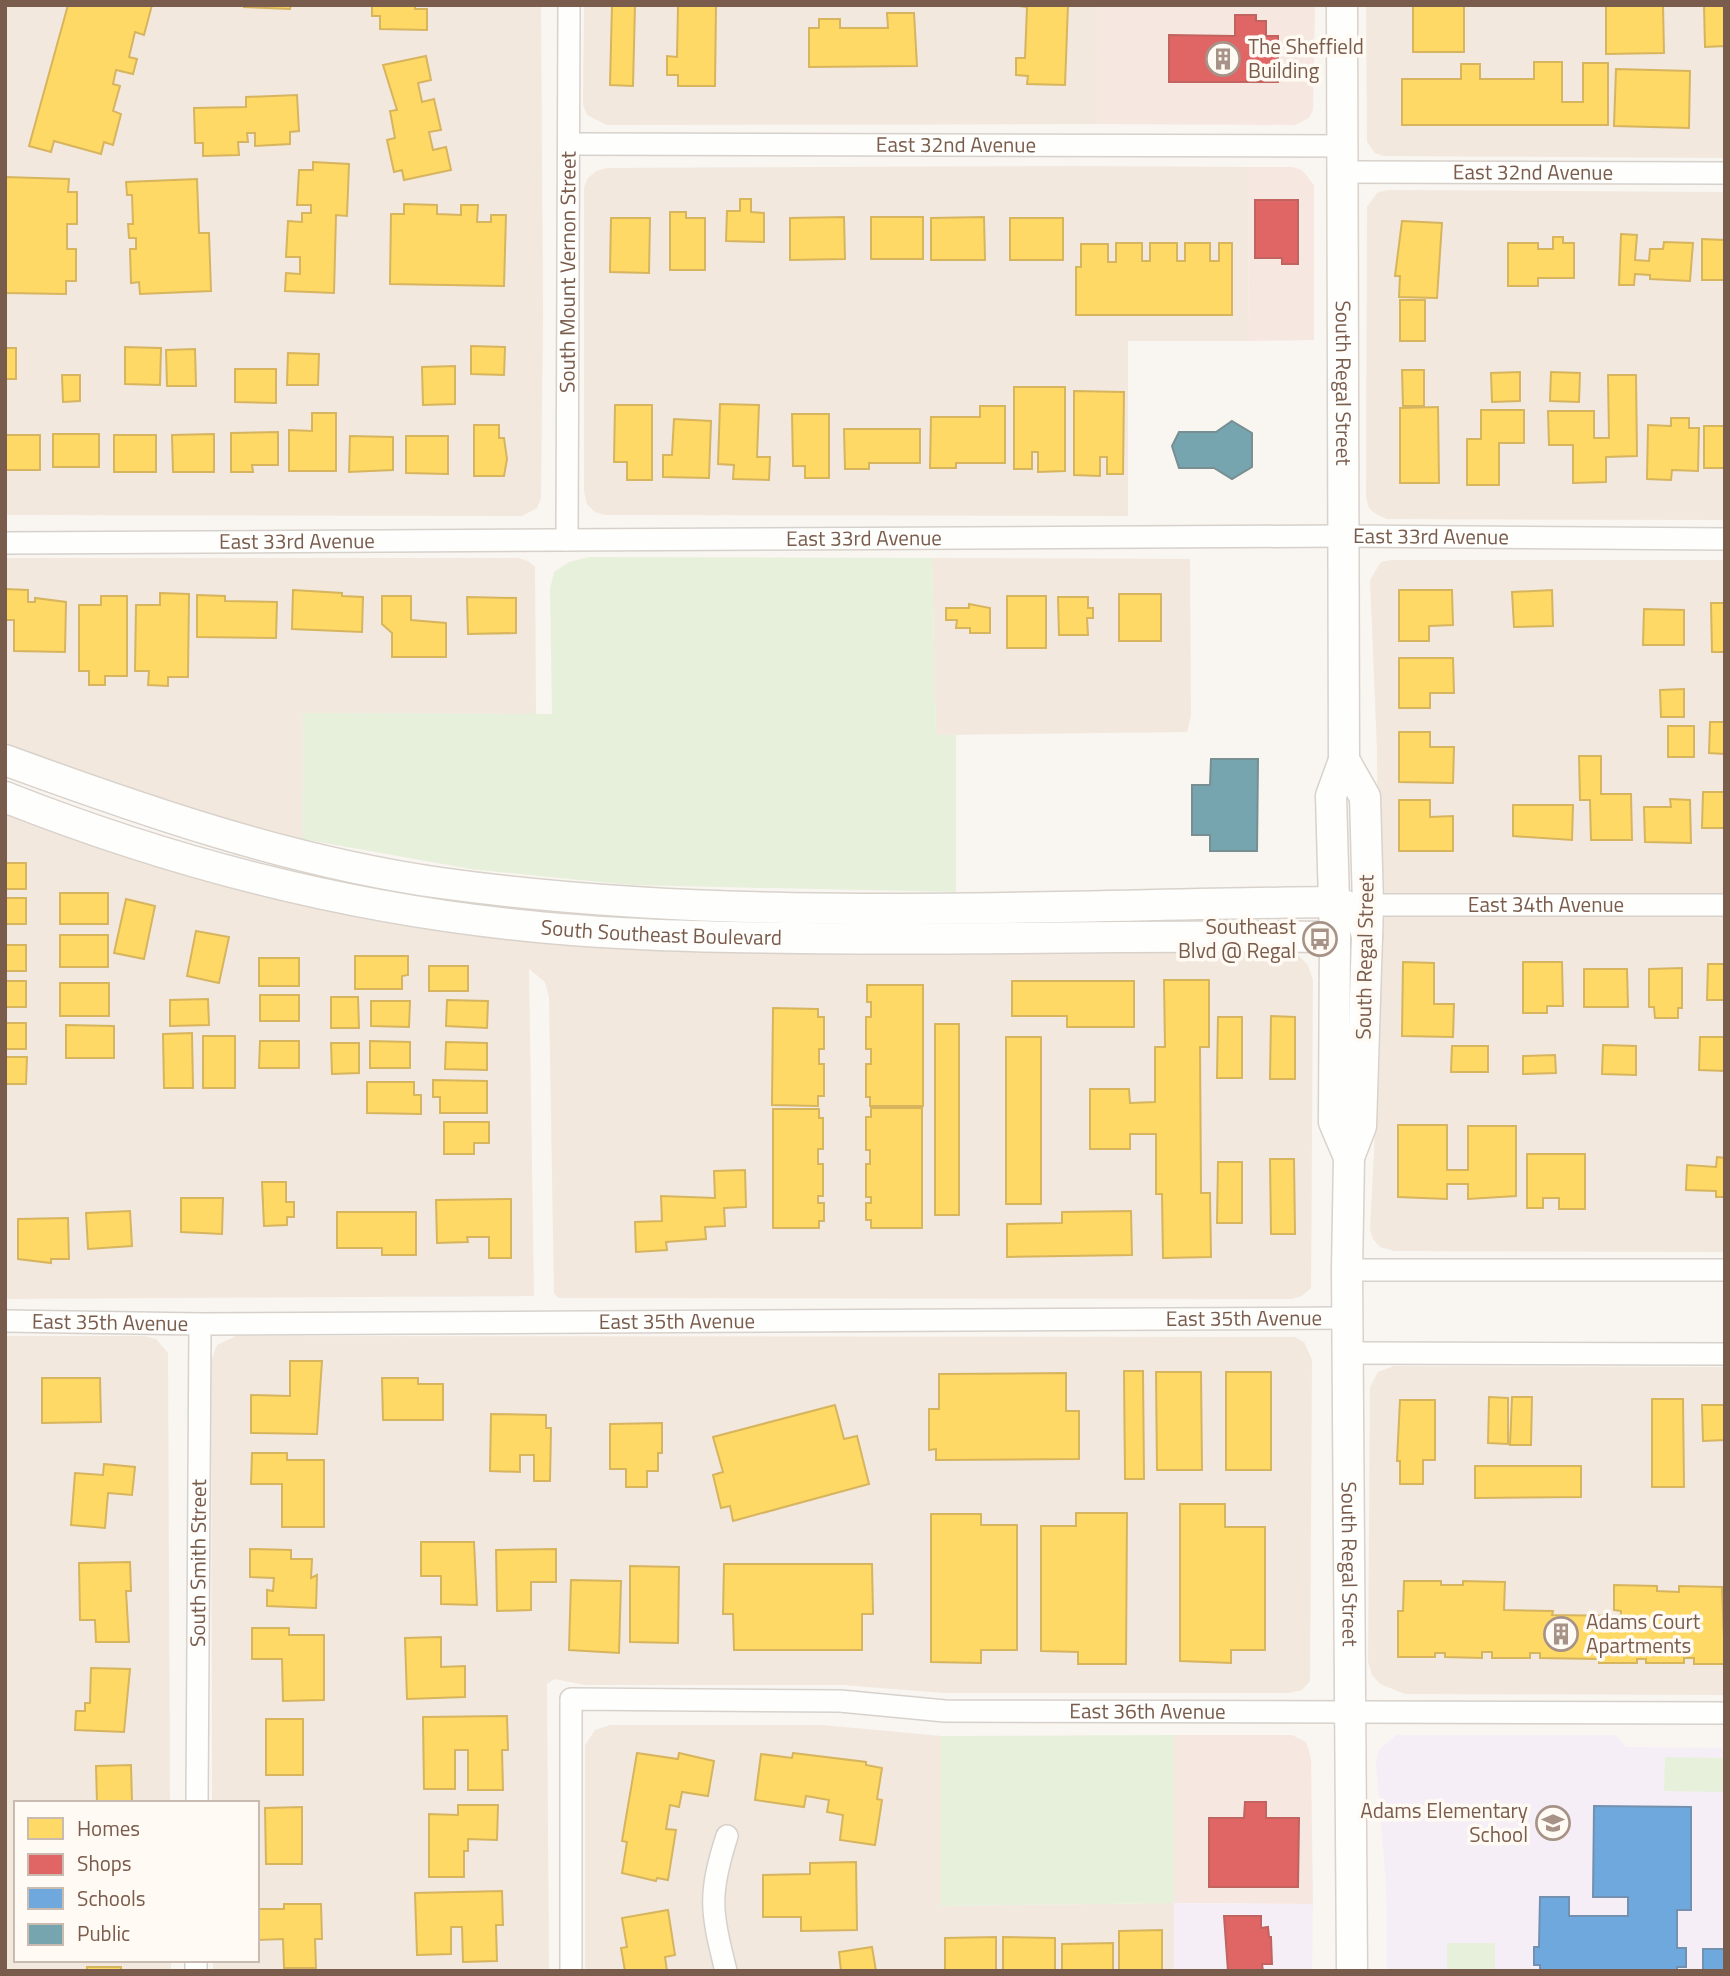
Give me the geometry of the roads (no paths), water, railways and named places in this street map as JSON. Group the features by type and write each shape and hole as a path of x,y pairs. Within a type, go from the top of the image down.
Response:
{"main road":[{"name":"South Regal Street","path":"1342,5 1344,760 1331,796 1356,914 1361,1126 1349,1157 1347,1269 1353,1971"},
{"name":"South Southeast Boulevard","path":"5,760 140,809 288,851 438,882 556,896 694,906 1043,907 1356,914"},
{"name":"South Regal Street","path":"1344,760 1365,797 1366,858 1356,914 1335,937 1334,1122 1349,1157"},
{"name":"South Southeast Boulevard","path":"5,797 143,845 272,885 401,910 511,925 666,936 906,940 1335,937"}],"street":[{"name":"South Mount Vernon Street","path":"567,540 569,5"},
{"name":"East 32nd Avenue","path":"569,144 1342,159 1725,173"},
{"name":"East 33rd Avenue","path":"5,543 1343,536 1725,539"},
{"name":"East 34th Avenue","path":"1356,914 1725,905"},
{"path":"1347,1269 1725,1270"},
{"name":"East 35th Avenue","path":"5,1321 200,1324 1347,1318"},
{"name":"South Smith Street","path":"197,1801 200,1324"},
{"path":"1347,1353 1725,1354"},
{"name":"East 36th Avenue","path":"571,1971 571,1699 840,1701 944,1712 1725,1713"},
{"path":"726,1971 711,1901 715,1874 727,1836"}],"place":[{"name":"The Sheffield Building","path":"1223,59"},
{"name":"Southeast Blvd @ Regal","path":"1320,939"},
{"name":"Adams Court Apartments","path":"1561,1634"},
{"name":"Adams Elementary School","path":"1553,1823"}]}
